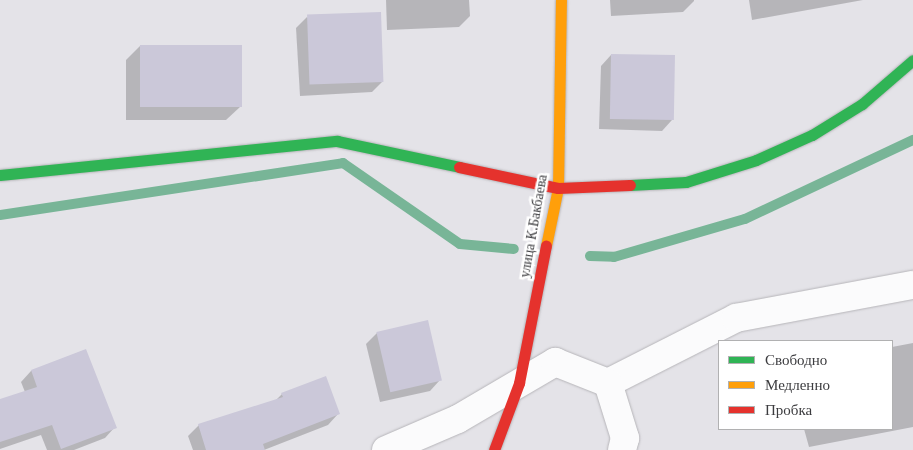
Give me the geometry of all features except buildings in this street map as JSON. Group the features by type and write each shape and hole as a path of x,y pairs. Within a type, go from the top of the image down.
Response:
{"street":[{"name":"улица К.Бакбаева","path":"494,450 518,384 558,188 561,0"},
{"path":"0,175 337,141 558,188 686,182 756,160 812,135 862,104 913,60"},
{"path":"386,450 458,419 554,362 608,383 736,318 913,284"},
{"path":"608,383 625,438 622,450"}],"waterway":[{"path":"590,256 614,257 745,219 913,140"},
{"path":"0,215 343,163 460,244 514,249"}],"traffic: fast":[{"path":"630,185 686,182 756,160 812,135 862,104 913,60"},
{"path":"0,175 337,141 459,167"}],"traffic: slow":[{"path":"546,246 558,188 561,0"}],"traffic: jam":[{"path":"459,167 558,188 630,185"},
{"path":"494,450 519,383 546,246"}]}
